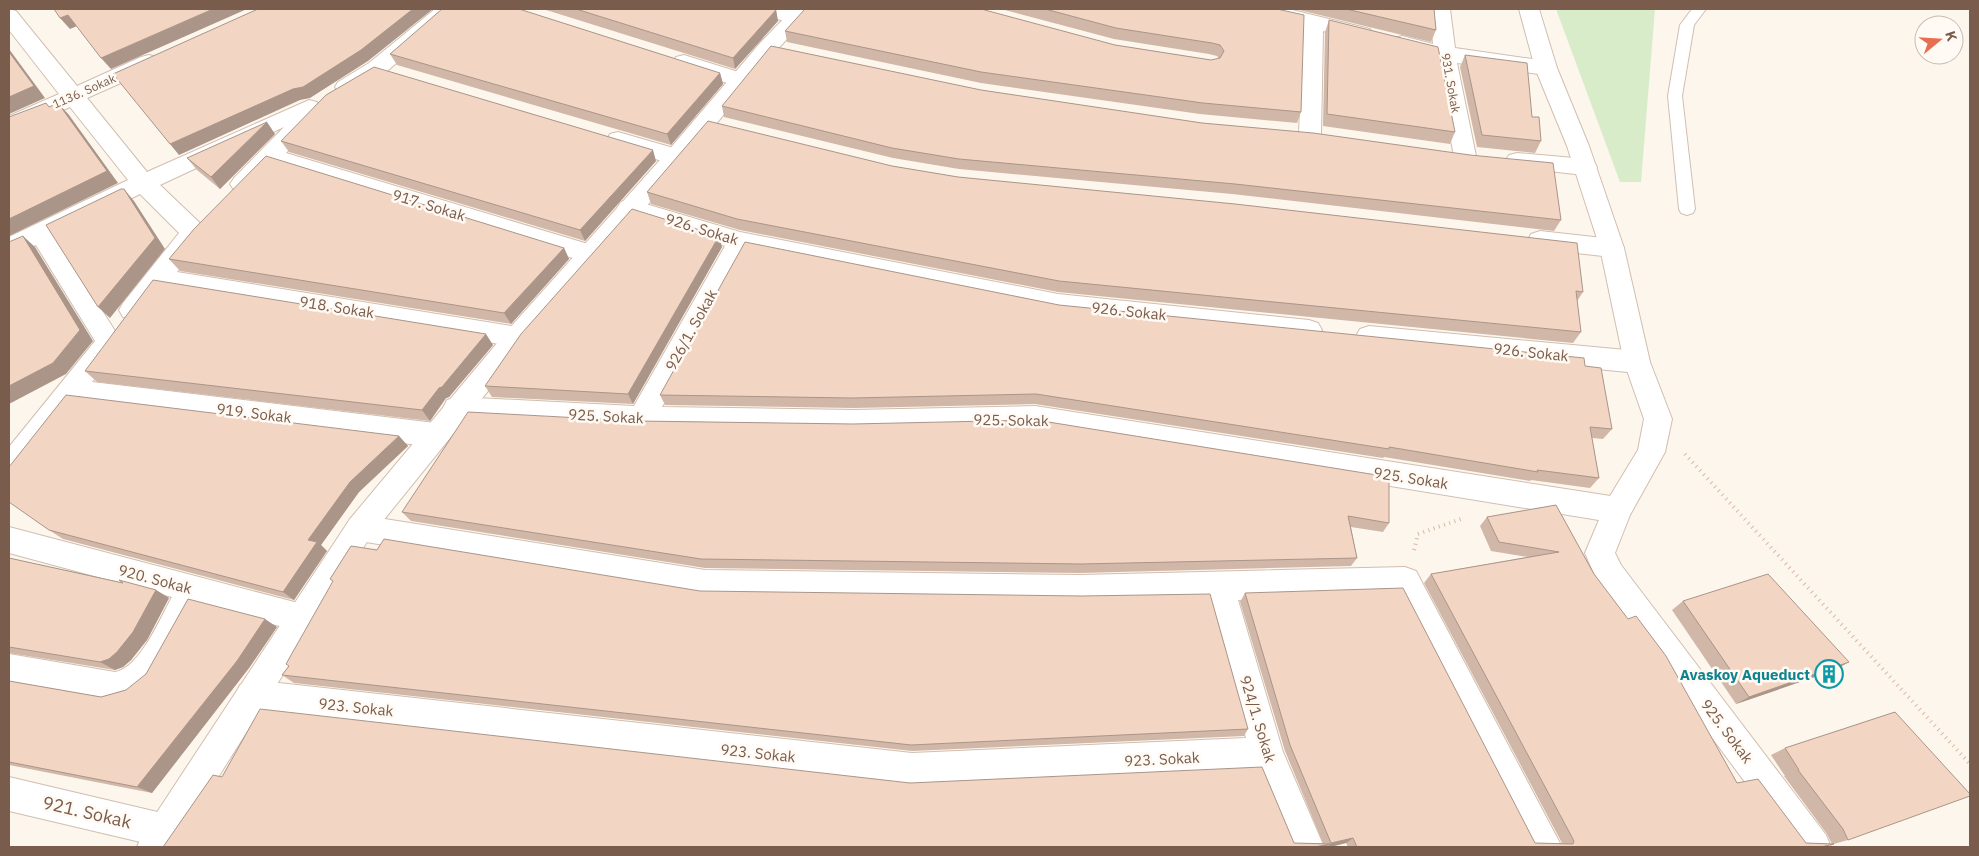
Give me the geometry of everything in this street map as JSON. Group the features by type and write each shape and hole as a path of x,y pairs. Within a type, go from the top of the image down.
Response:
{"street":[{"path":"9,248 143,183 328,98 377,68 448,9"},
{"path":"160,839 360,528 457,408 629,208 676,157 715,124 740,80 777,49 801,13 765,9"},
{"path":"1263,9 1446,54 1546,68"},
{"name":"931. Sokak","path":"1440,9 1446,54 1472,156 1585,167"},
{"path":"1528,9 1546,68 1585,167 1612,248 1636,362 1658,419"},
{"path":"9,16 143,183 201,226 157,278 72,391 10,465"},
{"path":"1310,134 1313,22"},
{"name":"1136. Sokak","path":"9,125 171,52"},
{"path":"666,56 740,80"},
{"path":"377,68 405,77"},
{"path":"228,198 328,98"},
{"path":"601,135 676,157"},
{"name":"917. Sokak","path":"269,156 589,254"},
{"name":"926. Sokak","path":"629,208 740,241 1058,304 1636,362"},
{"path":"41,232 108,342"},
{"path":"1515,237 1612,248"},
{"name":"926/1. Sokak","path":"642,418 740,241"},
{"name":"918. Sokak","path":"157,278 517,337"},
{"name":"919. Sokak","path":"72,391 435,435"},
{"name":"925. Sokak","path":"457,408 642,418 854,421 1035,417 1617,510"},
{"name":"925. Sokak","path":"1658,419 1651,452 1617,510 1600,553 1610,575 1814,847"},
{"path":"360,528 705,584 1080,588 1219,587 1404,581 1545,847"},
{"name":"920. Sokak","path":"9,540 302,618"},
{"name":"924/1. Sokak","path":"1219,587 1267,754 1307,847"},
{"path":"9,669 115,686 128,685 148,669 193,589"},
{"name":"923. Sokak","path":"252,696 912,770 1267,754"},
{"name":"921. Sokak","path":"9,794 160,839"}],"lane":[{"path":"1687,209 1675,96 1687,24 1699,9"}],"path":[{"path":"1658,419 1690,461 1970,764"},
{"path":"1404,581 1418,534 1463,518"}],"green space":[{"path":"1556,9 1655,9 1641,182 1620,182"}],"building":[{"path":"54,9 213,9 101,58 68,15 60,18"},
{"path":"258,9 413,9 361,50 303,87 293,89 170,144 113,74"},
{"path":"442,9 519,9 720,73 667,134 390,54"},
{"path":"576,9 772,9 776,10 733,58"},
{"path":"805,9 981,9 1115,45 1211,60 1220,58 1224,51 1220,45 1116,28 1045,9 1277,9 1304,15 1301,112 1203,103 981,72 785,31"},
{"path":"1346,9 1434,9 1436,30"},
{"path":"1329,20 1438,47 1455,132 1327,114"},
{"path":"771,46 981,90 1202,123 1313,133 1470,155 1553,163 1561,220 1235,184 959,159 892,148 722,106"},
{"path":"9,52 34,86 9,97"},
{"path":"1465,55 1527,63 1532,117 1539,117 1541,141 1482,135"},
{"path":"374,67 653,150 580,230 281,141 326,95"},
{"path":"46,103 49,107 58,103 107,171 9,219 9,117"},
{"path":"708,121 892,166 958,177 1235,204 1577,243 1583,292 1576,291 1581,332 1059,281 737,219 647,192"},
{"path":"267,122 211,177 187,158"},
{"path":"266,156 564,248 504,313 169,259 194,229"},
{"path":"124,189 155,238 98,307 46,225"},
{"path":"632,209 719,236 628,394 485,386 521,334"},
{"path":"23,236 80,330 53,363 9,386 9,242"},
{"path":"745,242 1059,305 1584,358 1585,366 1601,368 1612,429 1590,427 1599,478 1537,470 1538,472 1389,447 1389,449 1036,394 852,398 660,395"},
{"path":"153,280 486,334 422,410 85,371"},
{"path":"66,395 399,436 350,482 308,540 317,542 283,592 49,530 9,502 9,467"},
{"path":"468,412 637,421 852,424 1036,420 1389,477 1389,523 1348,516 1357,558 1081,564 701,559 402,512"},
{"path":"1556,505 1594,574 1628,619 1636,616 1666,656 1737,783 1758,779 1806,843 1834,844 1821,847 1357,847 1353,838 1331,843 1290,745 1245,593 1403,588 1535,843 1573,844 1574,841 1431,574 1559,552 1499,542 1487,517"},
{"path":"384,539 700,591 1081,596 1210,594 1248,729 911,745 282,675 289,666 286,664 333,581 330,579 351,546 377,550"},
{"path":"9,558 123,583 119,580 156,590 133,632 109,659 100,662 9,647"},
{"path":"1768,574 1849,662 1749,697 1683,601"},
{"path":"188,599 265,619 237,661 137,787 9,762 9,681 101,697 126,690 146,674"},
{"path":"260,709 910,783 1262,767 1294,843 1330,844 1315,847 163,847 213,775 222,777"},
{"path":"1895,712 1970,796 1848,840 1843,829 1798,770 1785,748"}],"place":[{"name":"Avaskoy Aqueduct","path":"1829,674"}]}
